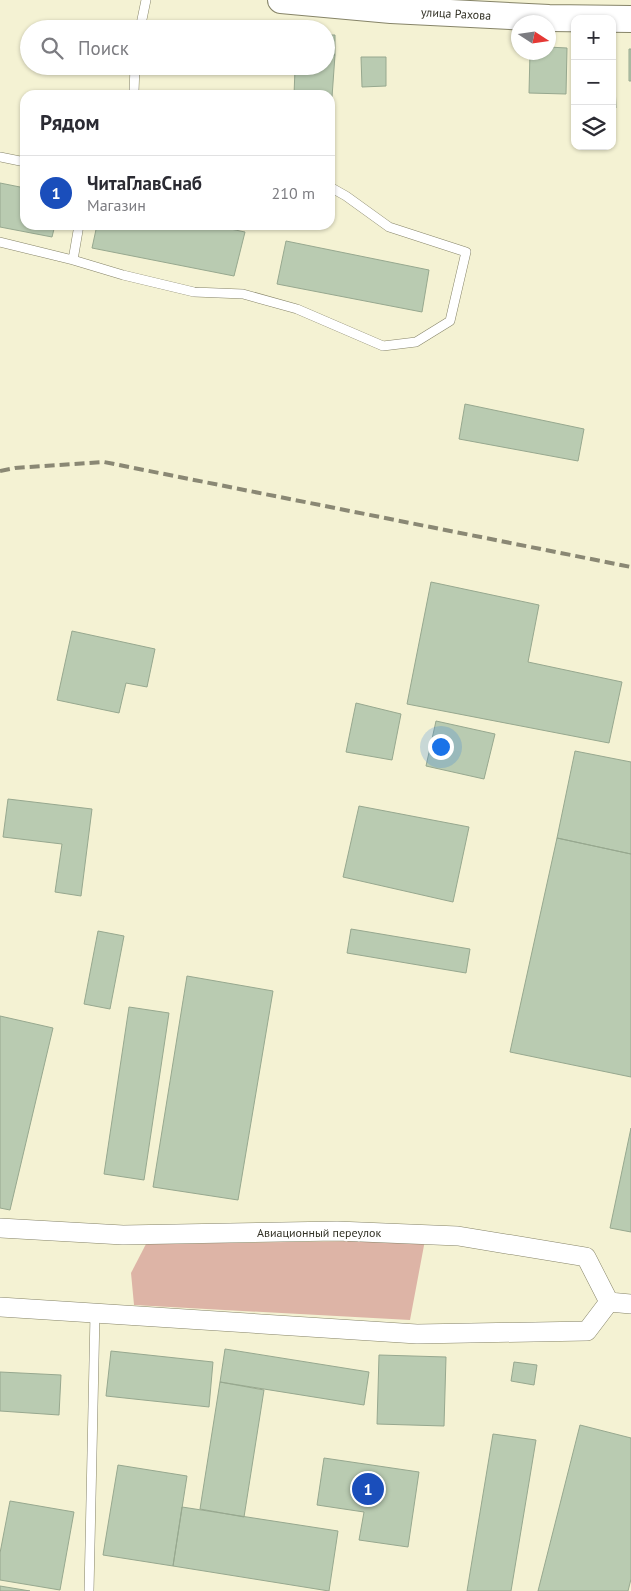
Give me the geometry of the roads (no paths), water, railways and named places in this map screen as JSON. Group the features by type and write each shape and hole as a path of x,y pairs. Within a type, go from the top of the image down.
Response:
{"street":[{"name":"улица Рахова","path":"281,0 392,10 549,18 631,19"},
{"name":"Авиационный переулок","path":"0,1228 123,1235 337,1231 458,1236 586,1257 608,1302"},
{"path":"0,1307 417,1334 587,1331 608,1302 631,1304"}],"lane":[{"path":"142,20 146,0"},
{"path":"134,90 135,75"},
{"path":"0,157 20,161"},
{"path":"0,242 73,260 123,276 194,292 252,296 297,309 383,346 416,342 450,321 466,252 389,227 335,190"},
{"path":"73,260 79,230"},
{"path":"90,1591 95,1314"}],"railway":[{"path":"0,471 15,468 104,462 631,567"}],"place":[{"name":"ЧитаГлавСнаб","path":"368,1489"}]}
